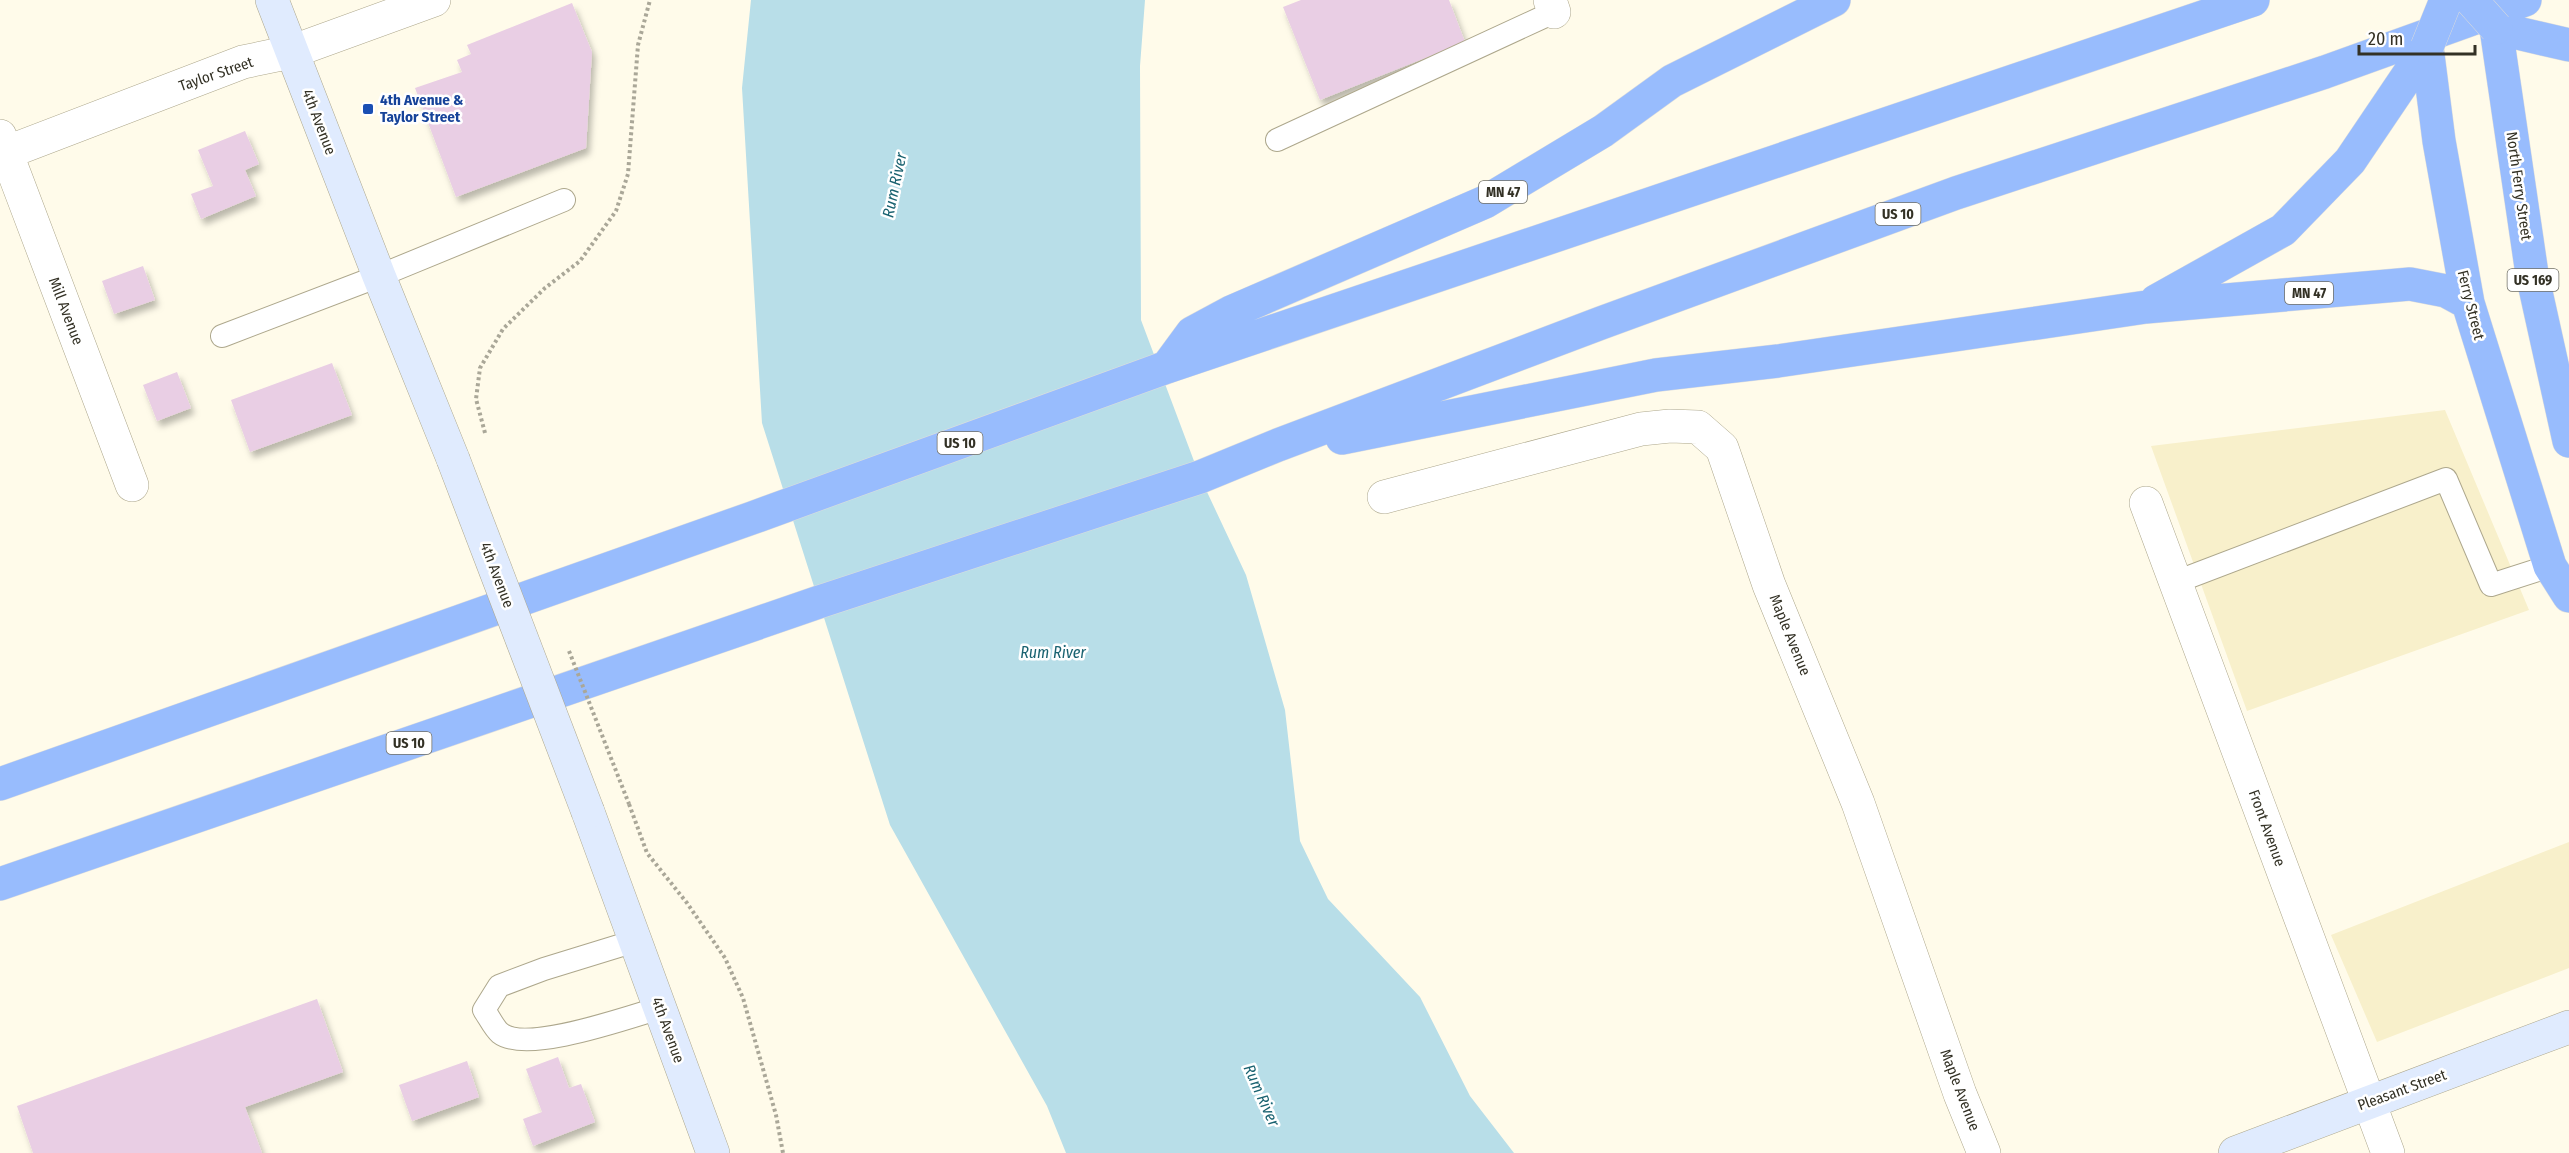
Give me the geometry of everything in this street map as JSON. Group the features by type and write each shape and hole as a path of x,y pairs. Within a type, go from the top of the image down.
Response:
{"highway":[{"name":"MN 47","path":"1167,367 1192,333 1231,312 1485,202 1603,131 1672,81 1834,0"},
{"name":"US 10","path":"0,784 752,518 1167,367 2253,0"},
{"name":"Ferry Street","path":"2420,0 2439,141 2468,303 2550,566 2569,596"},
{"path":"2146,307 2283,230 2350,161 2427,47 2446,0"},
{"path":"2471,0 2494,14 2569,45"},
{"name":"US 10","path":"0,885 819,602 1200,477 1278,445 1956,194 2325,72 2525,0"},
{"name":"North Ferry Street","path":"2494,14 2532,274 2569,441"},
{"name":"MN 47","path":"1278,445 1340,439 1656,375 1778,361 2146,307 2410,284 2445,291 2468,303"}],"street":[{"name":"4th Avenue","path":"272,0 453,459 588,812 713,1153"},
{"name":"Taylor Street","path":"2,148 243,62 291,52 434,0"},
{"name":"Mill Avenue","path":"2,148 132,485"},
{"name":"Maple Avenue","path":"1384,497 1641,429 1670,426 1698,427 1722,448 1769,585 1858,803 1960,1094 1984,1153"},
{"name":"Front Avenue","path":"2146,503 2388,1153"},
{"name":"Pleasant Street","path":"2235,1153 2569,1028"}],"lane":[{"path":"1277,140 1552,6"},
{"path":"222,336 379,276 564,200"},
{"path":"2176,582 2446,479 2490,585 2550,566"},
{"path":"635,940 499,986 484,1010 501,1034 520,1039 544,1039 660,1008"}],"path":[{"path":"628,804 647,854 687,903 725,958 743,998 776,1115 783,1153"}],"shaded area":[{"path":"2445,410 2529,610 2247,711 2151,446"},
{"path":"2569,842 2569,968 2377,1042 2331,935"}],"water":[{"name":"Rum River","path":"751,0 1145,0 1140,66 1141,320 1200,477 1246,575 1285,710 1300,841 1328,899 1420,997 1470,1096 1514,1153 1066,1153 1047,1106 890,825 762,423 742,88"}],"building":[{"path":"1301,0 1449,0 1465,42 1320,100 1283,7"},
{"path":"572,3 592,52 586,148 456,197 415,88 462,72 457,60 471,54 467,45"},
{"path":"245,131 259,164 245,170 256,196 201,219 191,194 213,186 198,150"},
{"path":"143,266 155,300 114,314 102,281"},
{"path":"332,363 352,415 250,452 231,400"},
{"path":"177,372 191,408 157,421 143,385"},
{"path":"317,999 343,1072 245,1107 262,1153 33,1153 17,1106"},
{"path":"558,1057 569,1088 581,1084 595,1122 533,1146 523,1119 542,1112 526,1069"},
{"path":"467,1061 479,1097 412,1121 399,1085"}],"place":[{"name":"4th Avenue & Taylor Street","path":"368,109"}]}
